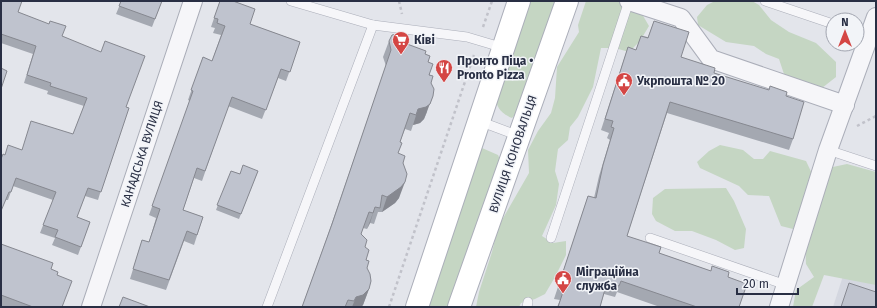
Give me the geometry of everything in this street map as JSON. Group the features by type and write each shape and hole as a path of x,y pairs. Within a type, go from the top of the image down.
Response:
{"main road":[{"path":"417,307 519,1"},
{"name":"ВУЛИЦЯ КОНОВАЛЬЦЯ","path":"459,307 567,1"}],"street":[{"name":"КАНАДСЬКА ВУЛИЦЯ","path":"91,307 193,1"},
{"path":"629,1 681,18 711,59 845,105"},
{"path":"779,307 828,150 845,105 866,36 876,17"}],"lane":[{"path":"292,1 373,25 467,37 504,48"},
{"path":"551,238 629,1"},
{"path":"765,1 825,21"},
{"path":"267,307 373,25"},
{"path":"479,121 520,136"},
{"path":"828,150 876,166"},
{"path":"650,238 786,285"}],"path":[{"path":"389,307 492,1"}],"shaded area":[{"path":"852,248 876,256 876,307 833,307"}],"green space":[{"path":"528,1 557,1 517,113 512,118 501,111 496,100"},
{"path":"586,1 630,1 642,14 649,26 640,41 629,52 615,48 601,48 593,87 578,117 570,127 568,140 558,149 555,171 559,184 556,205 542,236 553,243 566,241 566,255 545,294 521,303 519,307 476,307 498,227 529,173 528,150 538,131 551,113 555,98 557,67 579,32 578,25"},
{"path":"715,1 752,1 759,5 771,20 789,32 816,43 836,62 836,77 822,88 800,88 784,74 779,59 766,54 754,46 726,42 698,25 697,17 707,5"},
{"path":"720,145 743,150 754,159 763,159 770,151 806,161 815,180 793,229 781,226 769,196 748,195 739,186 700,168 697,162 709,151"},
{"path":"482,148 498,155 502,164 450,307 427,307 453,234"},
{"path":"847,164 876,172 876,285 824,275 812,307 793,307 796,290 814,277 806,264 805,243 828,168"},
{"path":"726,188 734,201 746,229 744,248 735,250 716,240 692,231 675,231 656,221 652,214 653,198 665,189"}],"building":[{"path":"1,1 22,1 18,12 49,24 50,21 66,26 62,36 101,52 105,41 145,56 126,107 129,108 101,192 88,188 77,217 90,222 81,247 55,237 58,230 43,225 56,192 16,178 11,192 9,192 1,211 1,159 3,154 5,155 8,145 22,150 31,121 73,134 87,98 50,86 51,83 27,75 36,46 1,34"},
{"path":"121,1 162,1 155,19 119,6"},
{"path":"220,1 233,1 255,9 250,24 300,42 290,72 281,69 266,110 232,97 205,171 197,168 183,210 203,217 197,235 187,231 169,280 133,269 142,240 149,242 160,209 152,206 193,91 191,90 203,57 212,61 225,26 217,23 218,19 214,18"},
{"path":"654,21 689,32 681,57 715,68 714,73 769,90 770,86 787,92 786,96 804,102 793,139 670,102 627,236 661,247 659,253 711,271 712,266 729,272 728,277 747,284 739,307 697,307 621,281 619,286 607,282 600,307 558,307 564,289 558,287 588,196 596,198 603,165 614,128 611,127 613,121 605,119 628,47 636,50 641,36 648,38"},
{"path":"399,34 403,36 407,44 426,51 425,54 430,56 428,62 433,64 429,75 433,76 431,83 434,89 430,104 426,107 418,109 416,115 410,113 400,142 402,143 398,153 405,156 403,163 407,174 405,182 401,187 387,197 382,195 380,208 375,207 373,213 369,212 361,234 367,240 365,247 369,250 366,260 369,261 367,268 371,281 369,289 363,295 356,297 354,301 348,300 345,307 302,307 391,50 389,41 392,35"},
{"path":"1,68 7,71 1,89"},
{"path":"243,165 258,171 241,214 217,205 231,171 240,174"},
{"path":"1,244 53,263 51,269 58,272 57,275 72,281 62,307 33,307 1,295"},
{"path":"849,283 876,292 876,307 841,307"},
{"path":"123,297 150,307 119,307"}],"place":[{"name":"Ківі","path":"401,55"},
{"name":"Пронто Піца • Pronto Pizza","path":"444,83"},
{"name":"Укрпошта № 20","path":"624,96"},
{"name":"Міграційна служба","path":"563,294"}]}
